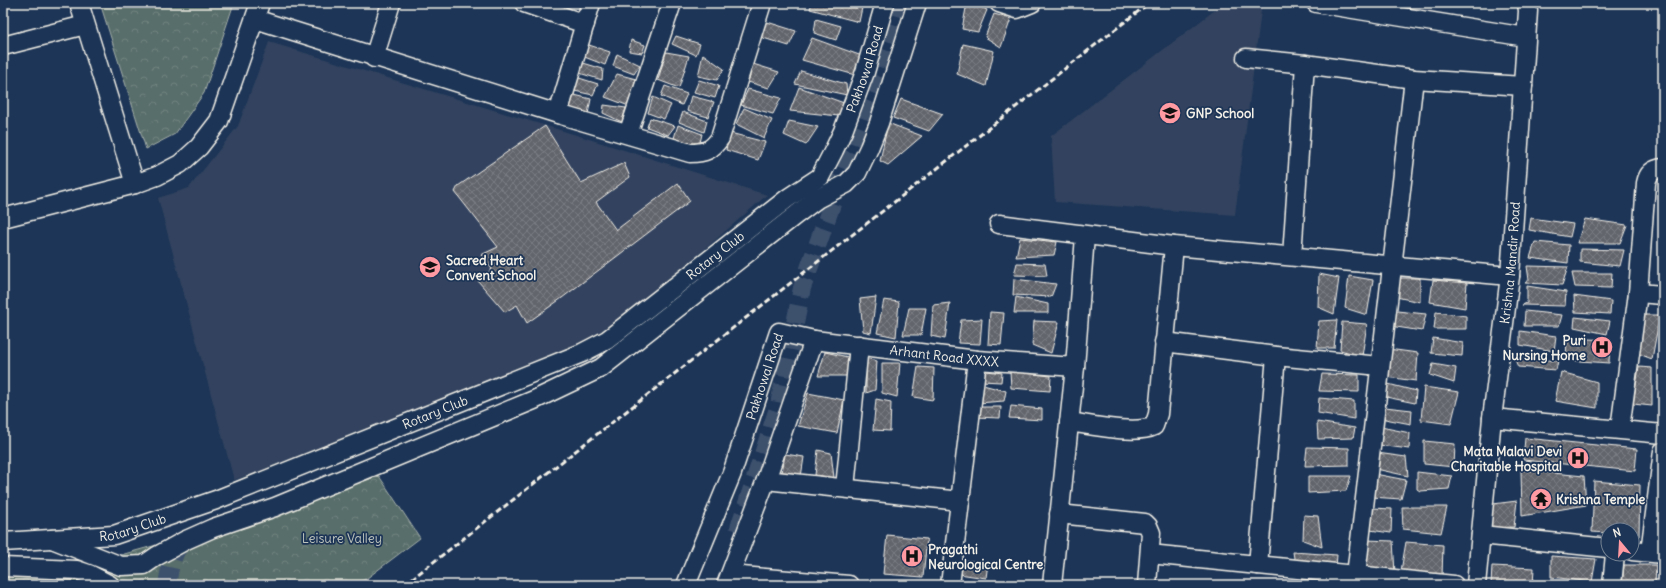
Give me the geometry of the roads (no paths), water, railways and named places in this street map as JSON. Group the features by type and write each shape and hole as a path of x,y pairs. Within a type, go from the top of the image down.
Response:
{"street":[{"path":"79,3 135,184"},
{"path":"374,58 391,3"},
{"path":"524,3 585,24"},
{"path":"558,114 591,3"},
{"path":"628,134 672,3"},
{"path":"3,218 135,184 157,176 180,164 199,147 219,121 257,11 374,58 690,153 700,153 709,151 720,138 762,3"},
{"name":"Pakhowal Road","path":"820,177 846,123 865,72 885,3"},
{"path":"52,539 121,566 144,565 157,556 193,537 275,507 534,400 602,368 793,206 817,199 846,184 856,173 869,148 879,123 917,3"},
{"path":"999,3 1017,9 1032,3"},
{"path":"1316,3 1526,37"},
{"name":"Krishna Mandir Road","path":"1476,585 1492,418 1510,276 1529,6"},
{"path":"3,46 85,25"},
{"path":"1246,58 1305,64 1414,79 1523,86"},
{"path":"1292,256 1305,64"},
{"path":"1356,575 1391,265 1414,79"},
{"path":"1620,429 1638,293 1646,183 1651,172 1657,168 1663,168"},
{"name":"Rotary Club","path":"3,542 114,535 216,500 582,353 607,340 793,206 820,177"},
{"path":"999,224 1174,246 1510,276"},
{"path":"1052,585 1075,367 1085,236"},
{"path":"1069,422 1137,430 1148,429 1154,426 1158,414 1174,246"},
{"path":"1638,293 1663,295"},
{"name":"Pakhowal Road","path":"686,585 732,473 779,332 814,340"},
{"path":"213,519 372,457 589,366 601,358 607,340"},
{"path":"814,340 766,480 728,580 850,585"},
{"name":"Arhant Road XXXX","path":"814,340 977,360 1075,367"},
{"path":"1164,342 1276,356 1380,366"},
{"path":"845,488 859,345"},
{"path":"1258,565 1276,356"},
{"path":"950,585 977,360"},
{"path":"1492,418 1663,434"},
{"path":"1640,552 1656,553 1663,452"},
{"path":"766,480 960,501"},
{"path":"1060,514 1145,523 1151,533 1147,585"},
{"path":"1481,535 1600,547"},
{"path":"1150,554 1454,585"},
{"path":"1612,585 1614,562"},
{"path":"3,567 77,570 89,574 110,585"}],"tunnel":[{"path":"738,531 779,405 802,288 887,50 901,3"},
{"path":"167,585 172,560 178,548 187,538"}],"railway":[{"path":"404,585 1149,3"}],"place":[{"name":"GNP School","path":"1170,113"},
{"name":"Sacred Heart Convent School","path":"430,267"},
{"name":"Puri Nursing Home","path":"1602,347"},
{"name":"Mata Malavi Devi Charitable Hospital","path":"1578,458"},
{"name":"Krishna Temple","path":"1541,499"},
{"name":"Pragathi Neurological Centre","path":"912,556"}],"park label":[{"name":"Leisure Valley","path":"342,538"}]}
